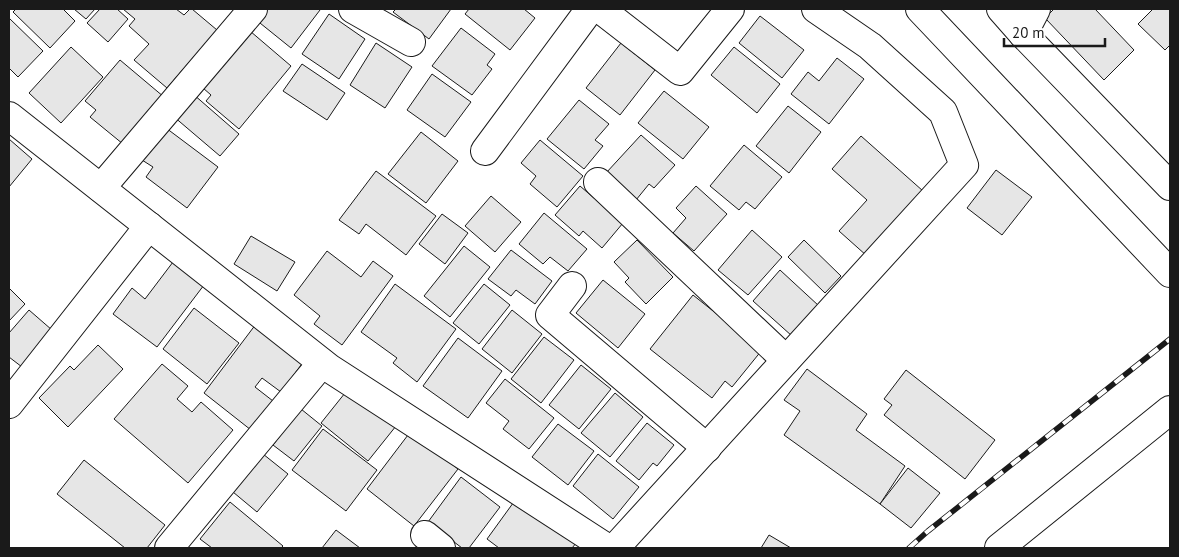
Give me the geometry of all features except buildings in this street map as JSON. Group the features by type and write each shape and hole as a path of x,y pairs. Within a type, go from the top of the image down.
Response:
{"street":[{"path":"101,188 253,9"},
{"path":"353,9 411,42"},
{"path":"485,151 590,9"},
{"path":"600,9 680,71 730,9"},
{"path":"616,548 964,165 943,112 870,46 816,9"},
{"path":"920,9 1170,272"},
{"path":"1001,9 1170,186"},
{"path":"1023,34 1036,9"},
{"path":"9,116 322,363 608,548"},
{"path":"598,182 786,360"},
{"path":"12,393 149,226"},
{"path":"572,286 550,315 707,448"},
{"path":"169,548 322,363"},
{"path":"999,548 1170,410"}],"railway":[{"path":"909,548 1170,339"}]}
